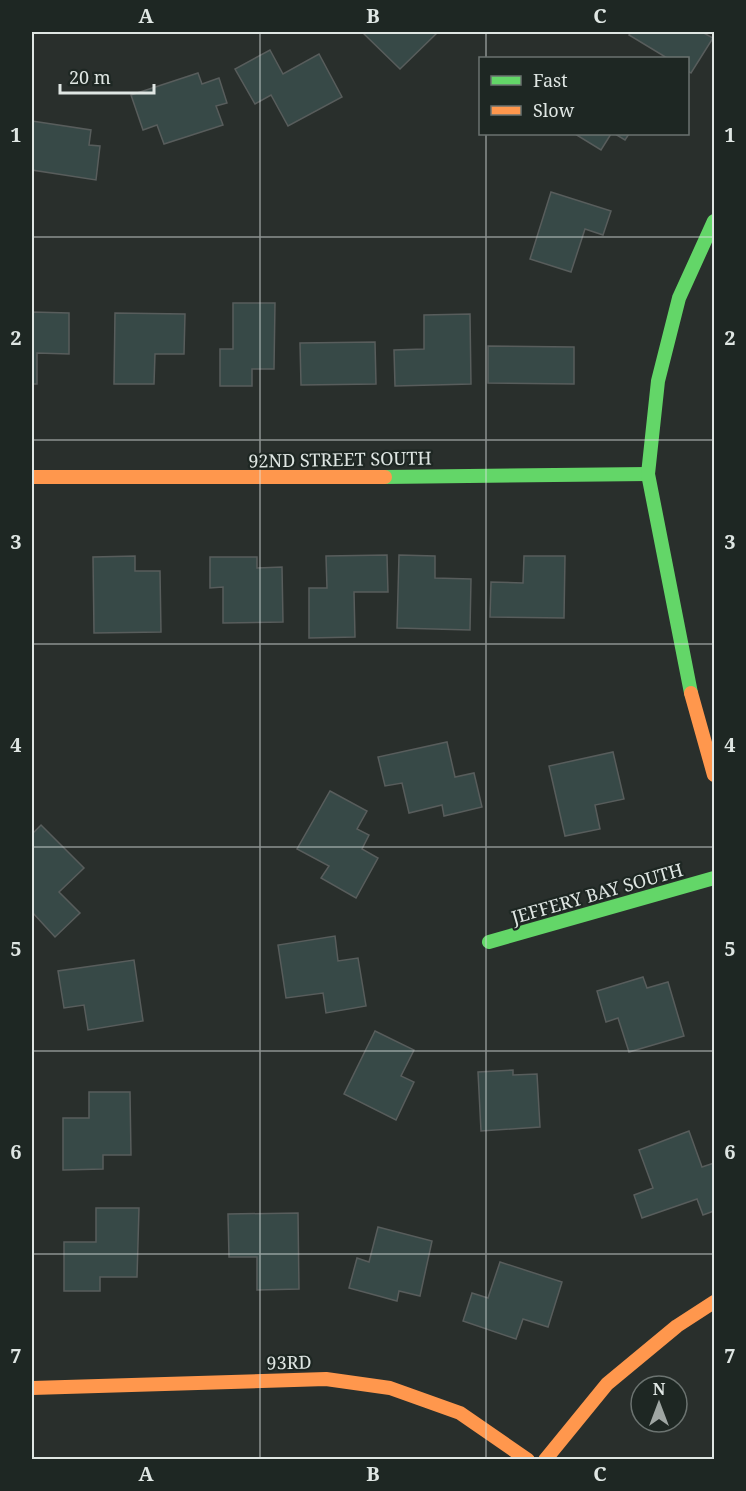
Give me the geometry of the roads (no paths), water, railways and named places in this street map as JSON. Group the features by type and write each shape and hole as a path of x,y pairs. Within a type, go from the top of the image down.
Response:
{"street":[{"path":"714,221 679,297 658,381 648,474 683,655 714,775"},
{"name":"92ND STREET SOUTH","path":"32,477 260,478 648,474"},
{"name":"JEFFERY BAY SOUTH","path":"489,942 714,878"},
{"path":"545,1460 607,1384 676,1326 714,1302"},
{"name":"93RD","path":"32,1388 168,1382 326,1380 390,1388 460,1413 528,1460"}]}
